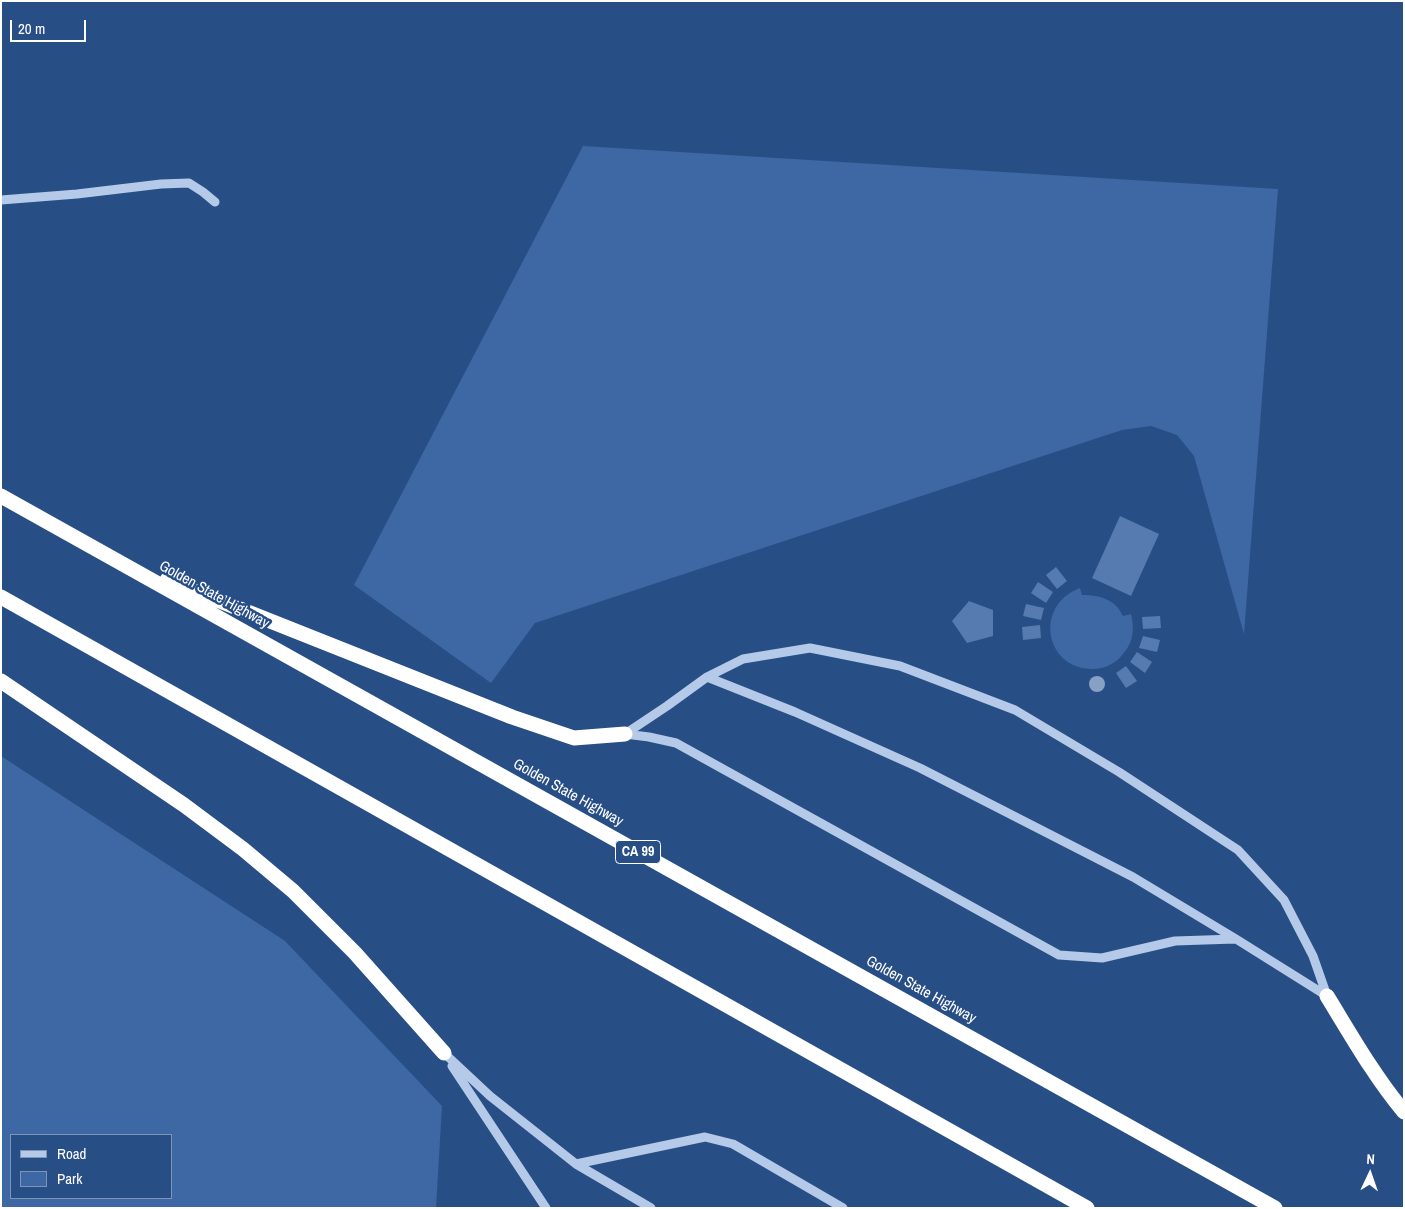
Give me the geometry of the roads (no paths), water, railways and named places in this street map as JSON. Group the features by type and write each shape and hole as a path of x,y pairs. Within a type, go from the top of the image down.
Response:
{"highway":[{"name":"Golden State Highway","path":"1,496 1274,1208"},
{"path":"111,558 512,717 574,738 625,734"},
{"path":"1,597 1087,1208"},
{"path":"1,681 184,805 286,884 355,953 444,1053"},
{"path":"1327,996 1358,1048 1390,1096 1404,1112"}],"lane":[{"path":"1,200 77,194 161,184 189,183 215,202"},
{"path":"625,734 707,677 743,659 810,648 900,666 1015,710 1119,772 1238,850 1284,900 1313,956 1327,996"},
{"path":"707,677 796,712 920,768 1133,877 1327,996"},
{"path":"625,734 676,743 1060,956 1102,958 1175,941 1236,939"},
{"path":"444,1053 490,1096 576,1164 651,1208"},
{"path":"444,1053 546,1208"},
{"path":"576,1164 705,1137 733,1144 844,1208"}]}
